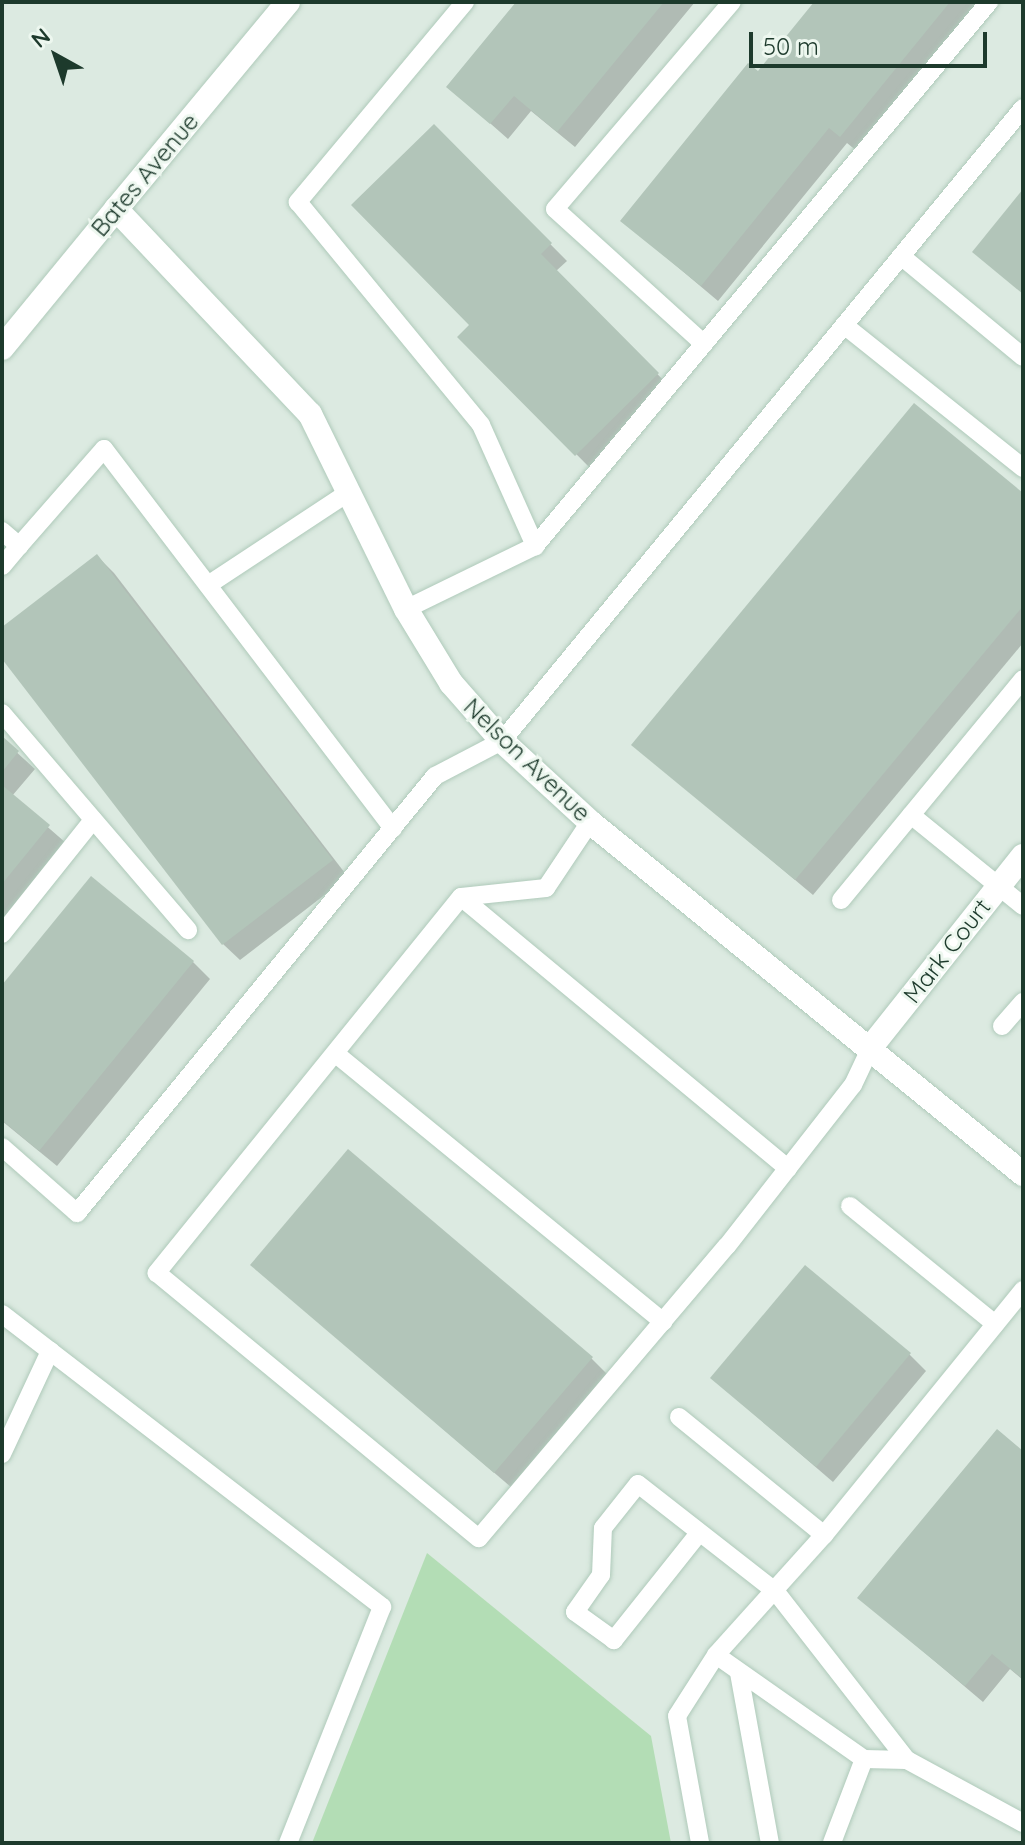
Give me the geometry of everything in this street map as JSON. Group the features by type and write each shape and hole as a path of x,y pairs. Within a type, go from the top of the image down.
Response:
{"street":[{"name":"Bates Avenue","path":"2,348 288,2"},
{"name":"Nelson Avenue","path":"116,209 310,414 406,609 451,683 502,741 590,822 871,1047 1023,1174"},
{"name":"Mark Court","path":"871,1047 1023,856"}],"lane":[{"path":"465,2 298,202 481,425 535,546"},
{"path":"704,344 555,209 732,2"},
{"path":"406,609 535,546 989,2"},
{"path":"2,1147 77,1213 435,776 502,741 1023,108"},
{"path":"901,256 1023,357"},
{"path":"844,325 1023,468"},
{"path":"2,566 104,449 393,828"},
{"path":"208,585 349,492"},
{"path":"2,531 19,546"},
{"path":"841,900 1023,679"},
{"path":"2,713 188,930"},
{"path":"911,815 1023,906"},
{"path":"2,934 93,820"},
{"path":"590,822 546,888 461,897 157,1273 479,1538 663,1322 788,1168 853,1085 871,1047"},
{"path":"461,897 788,1168"},
{"path":"1002,1026 1023,1002"},
{"path":"336,1054 663,1322"},
{"path":"850,1206 995,1324"},
{"path":"700,1843 677,1716 716,1655 776,1592 824,1535 1023,1290"},
{"path":"2,1314 382,1607 288,1843"},
{"path":"2,1454 50,1351"},
{"path":"679,1417 824,1535"},
{"path":"699,1533 614,1640 575,1612 601,1575 603,1528 638,1484 776,1592 907,1760 1023,1823"},
{"path":"716,1655 864,1759 907,1760"},
{"path":"739,1673 770,1843"},
{"path":"832,1843 864,1759"}],"green space":[{"path":"427,1553 651,1736 671,1843 312,1843"}],"building":[{"path":"516,2 664,2 557,132 514,96 490,124 446,87"},
{"path":"814,2 950,2 840,137 829,128 701,286 620,221 748,63 758,71"},
{"path":"434,124 552,243 541,254 659,373 575,456 457,337 469,325 351,205"},
{"path":"1023,189 1023,294 972,252"},
{"path":"914,403 1023,493 1023,606 795,880 631,745"},
{"path":"97,554 333,860 222,945 2,659 2,627"},
{"path":"2,736 19,751 2,772"},
{"path":"2,785 50,825 2,884"},
{"path":"91,876 194,961 39,1151 2,1120 2,985"},
{"path":"348,1149 593,1357 494,1473 250,1265"},
{"path":"805,1265 911,1353 816,1467 710,1378"},
{"path":"997,1429 1023,1451 1023,1679 992,1654 965,1686 857,1598"}]}
